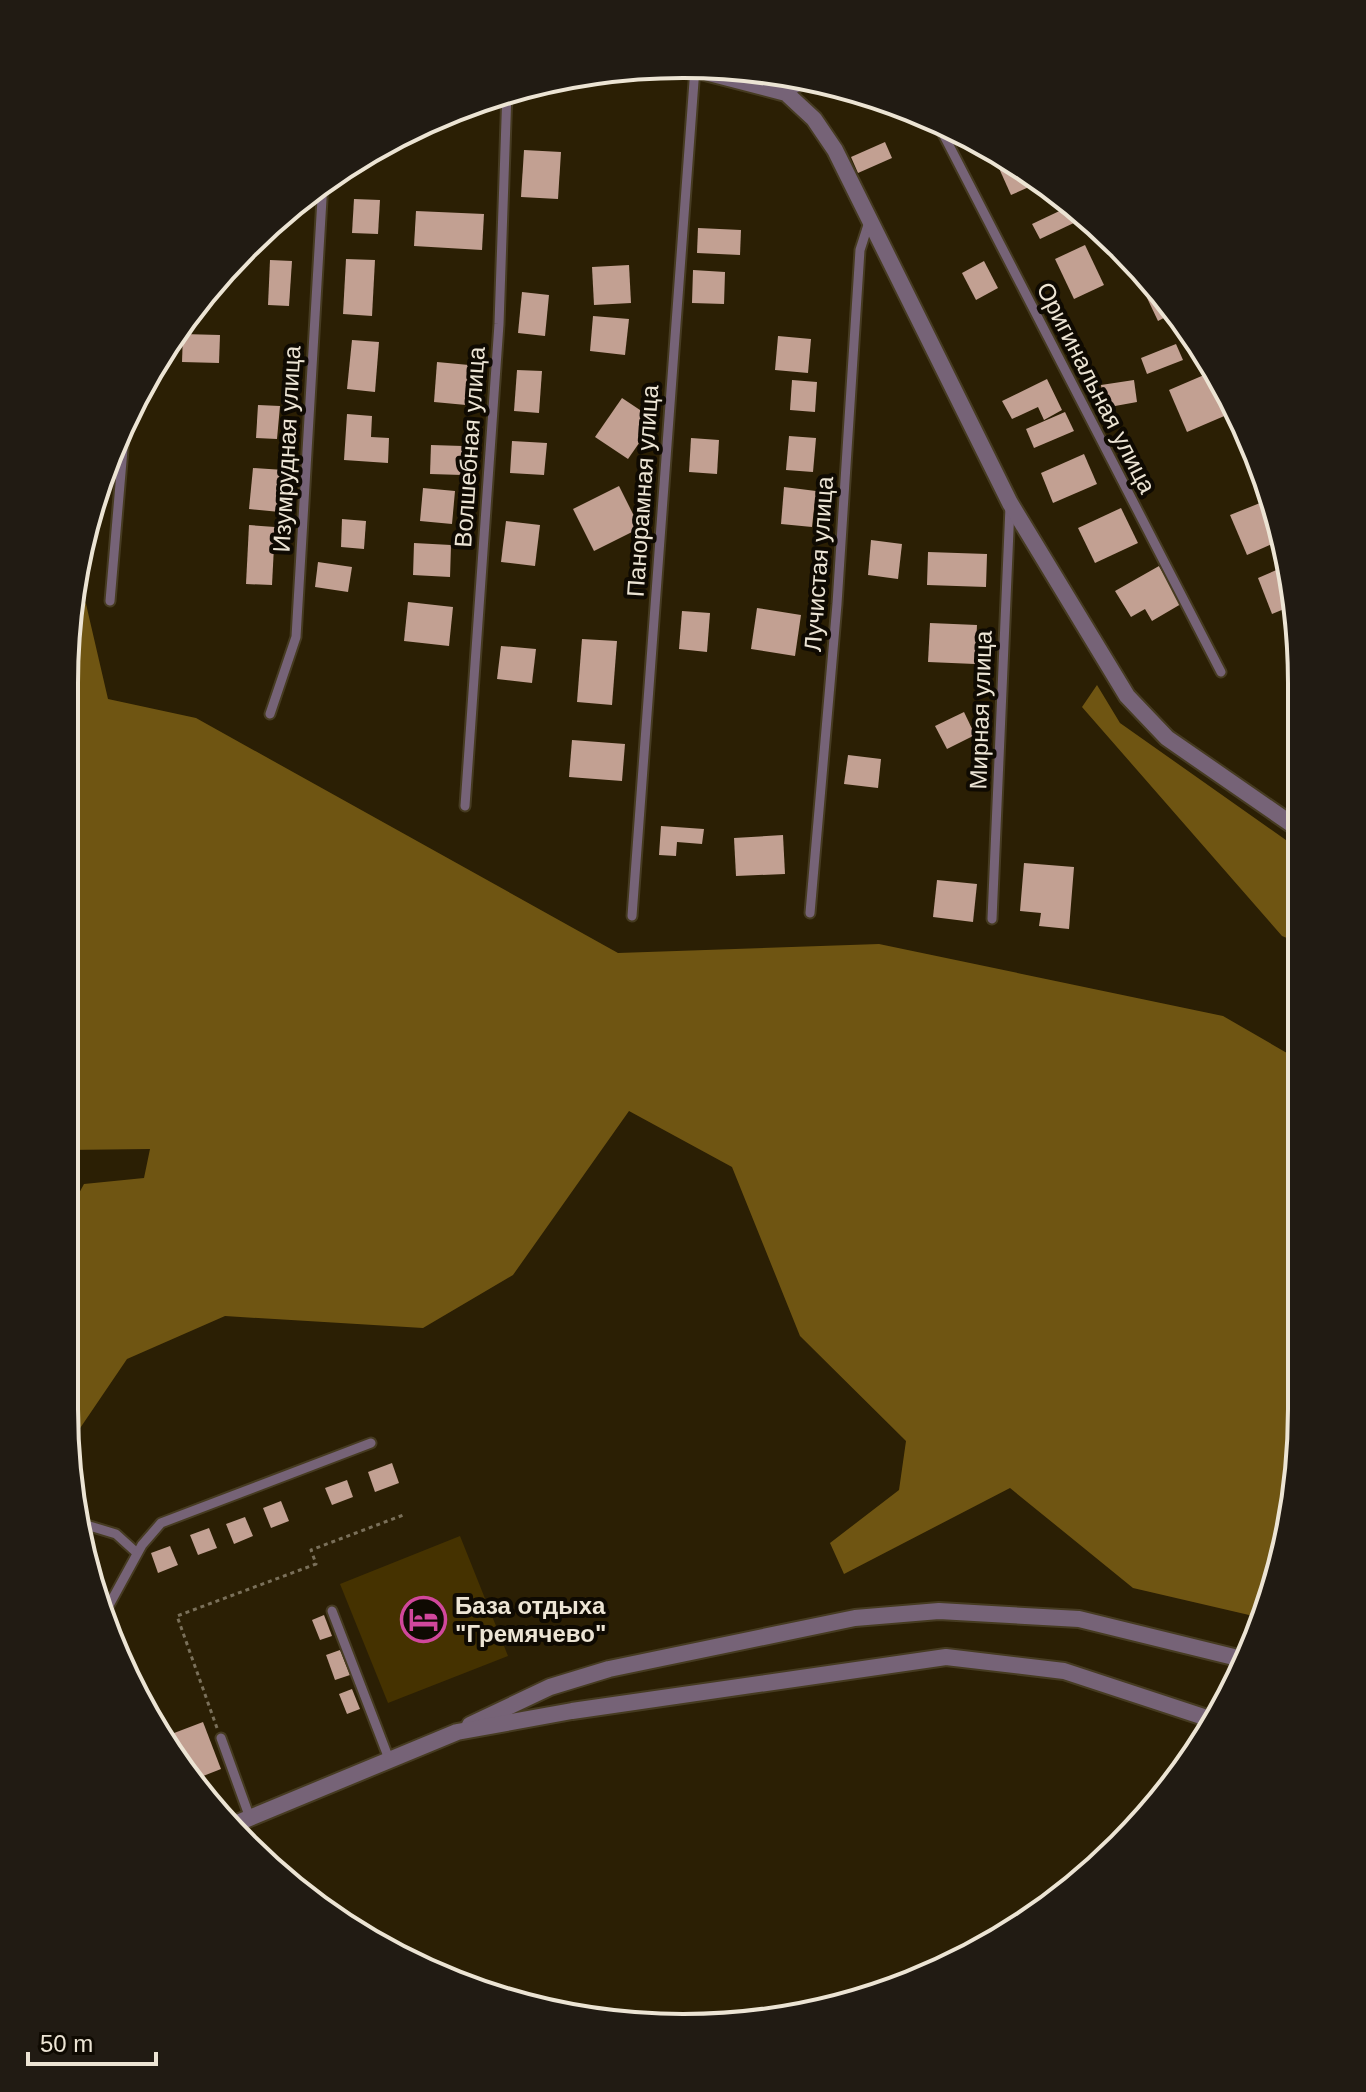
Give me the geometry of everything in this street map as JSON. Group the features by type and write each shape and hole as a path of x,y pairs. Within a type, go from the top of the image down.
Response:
{"street":[{"path":"739,81 786,93 814,119 835,150 1010,503 1127,696 1167,738 1288,822"},
{"path":"242,1821 457,1732 498,1709 550,1687 609,1669 855,1618 939,1611 1079,1619 1235,1657"},
{"path":"457,1732 572,1711 946,1657 1064,1671 1204,1717"}],"lane":[{"name":"Панорамная улица","path":"632,916 690,78"},
{"path":"786,93 794,89"},
{"name":"Волшебная улица","path":"465,806 499,324 507,105"},
{"name":"Оригинальная улица","path":"945,137 1221,672"},
{"name":"Изумрудная улица","path":"270,714 296,637 322,198"},
{"name":"Лучистая улица","path":"810,913 837,604 860,250 870,219"},
{"path":"110,601 122,455"},
{"name":"Мирная улица","path":"992,919 1010,503"},
{"path":"110,1603 137,1553 161,1523 371,1443"},
{"path":"90,1526 116,1534 137,1553"},
{"path":"332,1611 389,1759"},
{"path":"221,1738 242,1821"}],"path":[{"path":"221,1738 177,1616 316,1564 311,1550 406,1514"}],"shaded area":[{"path":"84,601 108,699 196,718 618,953 879,944 1223,1016 1288,1054 1287,1449 1276,1527 1251,1616 1133,1588 1010,1488 844,1574 830,1543 899,1490 906,1441 800,1336 732,1167 629,1111 513,1275 423,1328 225,1316 127,1359 79,1430 78,1195 84,1184 144,1178 150,1149 78,1150 78,683"},
{"path":"1097,685 1120,723 1288,842 1288,938 1282,936 1082,707"},
{"path":"460,1536 508,1656 388,1703 340,1584"}],"building":[{"path":"885,142 892,158 858,173 851,157"},
{"path":"524,150 561,152 558,199 521,197"},
{"path":"998,167 1029,187 1011,195"},
{"path":"354,199 380,200 378,234 352,233"},
{"path":"416,211 484,214 482,250 414,246"},
{"path":"1060,211 1075,222 1040,239 1032,224"},
{"path":"698,228 741,230 740,255 697,253"},
{"path":"1085,245 1104,285 1074,299 1055,259"},
{"path":"346,259 375,260 372,316 343,314"},
{"path":"270,260 292,261 289,306 268,305"},
{"path":"984,261 998,288 976,300 962,273"},
{"path":"629,265 631,303 594,305 592,267"},
{"path":"693,270 725,272 724,304 692,303"},
{"path":"1144,291 1165,317 1158,321"},
{"path":"522,292 549,295 545,336 518,333"},
{"path":"593,316 629,319 625,355 590,351"},
{"path":"189,334 220,335 219,363 182,362 183,343"},
{"path":"778,336 811,339 808,373 775,370"},
{"path":"352,340 379,342 375,392 347,389"},
{"path":"1176,344 1183,360 1147,374 1141,358"},
{"path":"437,362 469,365 466,405 434,402"},
{"path":"517,370 542,371 539,413 514,411"},
{"path":"1203,375 1226,415 1187,432 1169,390"},
{"path":"1047,379 1062,410 1044,420 1038,407 1012,419 1002,401"},
{"path":"792,380 817,382 815,412 790,410"},
{"path":"1134,380 1137,402 1104,408 1101,385"},
{"path":"622,398 655,420 628,459 595,437"},
{"path":"258,405 280,406 277,439 256,438"},
{"path":"1065,412 1074,431 1034,448 1026,429"},
{"path":"347,414 372,416 371,437 389,438 388,463 344,460"},
{"path":"789,436 816,438 813,472 786,470"},
{"path":"691,438 719,440 717,474 689,472"},
{"path":"512,441 547,443 544,475 510,473"},
{"path":"431,445 463,446 462,475 430,474"},
{"path":"1084,454 1097,484 1053,503 1041,473"},
{"path":"253,468 284,470 280,512 249,509"},
{"path":"619,486 640,528 594,551 573,509"},
{"path":"784,487 816,491 812,527 781,524"},
{"path":"423,488 455,491 452,524 420,521"},
{"path":"1260,503 1271,544 1247,555 1230,515"},
{"path":"1121,508 1138,543 1095,563 1078,528"},
{"path":"342,519 366,521 364,549 341,547"},
{"path":"506,521 540,525 535,566 501,562"},
{"path":"249,525 275,527 272,585 246,584"},
{"path":"871,540 902,544 898,579 868,575"},
{"path":"414,543 451,545 450,577 413,575"},
{"path":"928,552 987,554 986,587 927,585"},
{"path":"318,562 352,567 348,592 315,587"},
{"path":"1159,566 1181,604 1152,621 1145,609 1131,617 1115,591"},
{"path":"1277,570 1284,609 1272,614 1258,578"},
{"path":"408,602 453,607 449,646 404,641"},
{"path":"757,608 801,615 795,656 751,649"},
{"path":"682,611 710,613 707,652 679,649"},
{"path":"930,623 977,625 975,664 928,662"},
{"path":"582,639 617,641 612,705 577,702"},
{"path":"501,646 536,649 532,683 497,679"},
{"path":"964,712 975,735 947,749 935,726"},
{"path":"572,740 625,744 622,781 569,777"},
{"path":"848,755 881,759 878,788 844,784"},
{"path":"661,826 704,829 702,844 677,842 676,856 659,855"},
{"path":"783,835 785,874 736,876 734,838"},
{"path":"1024,863 1074,867 1069,929 1039,926 1041,913 1020,911"},
{"path":"937,880 977,884 973,922 933,917"},
{"path":"392,1463 399,1483 375,1492 368,1472"},
{"path":"347,1480 353,1497 332,1505 325,1488"},
{"path":"281,1501 289,1521 271,1528 263,1508"},
{"path":"245,1517 253,1536 234,1544 226,1524"},
{"path":"209,1528 217,1548 198,1555 190,1535"},
{"path":"170,1546 178,1565 158,1573 151,1553"},
{"path":"324,1615 332,1636 320,1640 312,1620"},
{"path":"340,1650 350,1675 335,1680 326,1655"},
{"path":"352,1689 360,1709 347,1714 339,1694"},
{"path":"203,1722 221,1769 202,1776 173,1734"}],"place":[{"name":"База отдыха \"Гремячево\"","path":"424,1620"}]}
